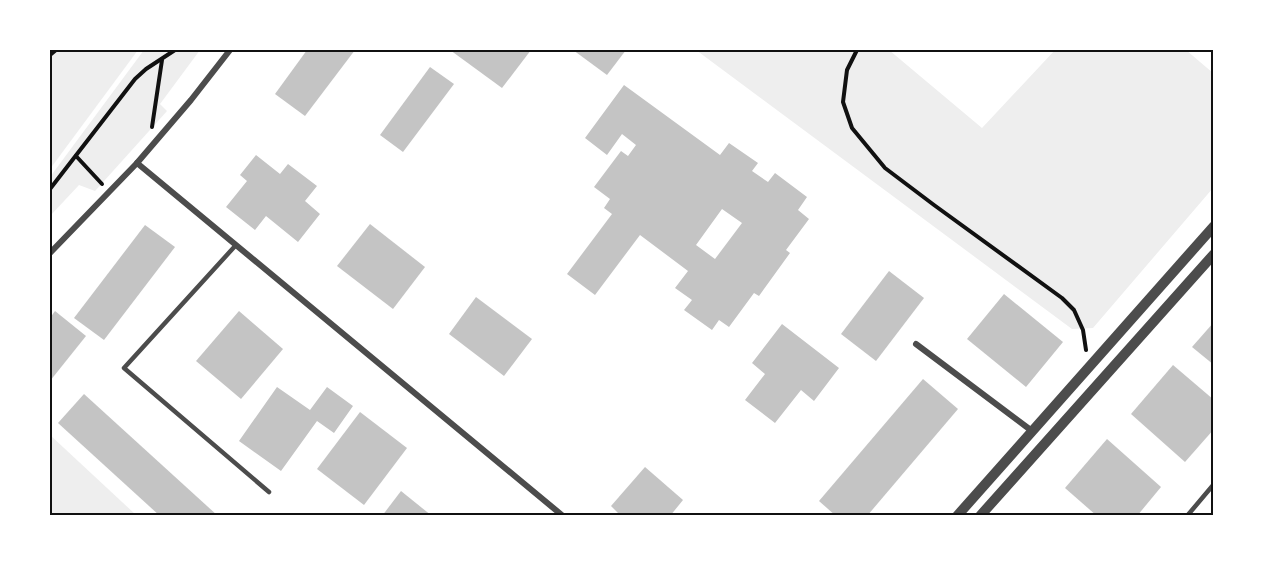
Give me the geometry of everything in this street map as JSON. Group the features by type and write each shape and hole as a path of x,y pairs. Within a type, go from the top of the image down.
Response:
{"street":[{"path":"50,253 137,163 230,50"},
{"path":"137,163 563,516"},
{"path":"957,516 1214,226"},
{"path":"980,516 1214,254"},
{"path":"916,344 1033,432"}],"lane":[{"path":"236,244 124,368 269,492"},
{"path":"1187,516 1214,484"}],"path":[{"path":"50,55 56,50"},
{"path":"50,189 135,79 175,50"},
{"path":"856,50 847,70 843,102 852,128 885,168 1062,298 1074,310 1083,330 1085,348 1094,362"},
{"path":"149,147 162,59"},
{"path":"76,156 109,191"}],"shaded area":[{"path":"50,50 138,50 50,169"},
{"path":"144,50 200,50 160,104 167,111 95,191 79,185 50,216 50,177"},
{"path":"696,50 889,50 982,128 1055,50 1186,50 1213,73 1213,188 1093,328 1072,329"},
{"path":"50,435 136,515 50,515"}],"building":[{"path":"307,50 355,50 305,116 275,94"},
{"path":"450,50 531,50 502,88"},
{"path":"573,50 626,50 607,75"},
{"path":"430,67 454,84 403,152 380,135"},
{"path":"624,85 720,155 729,143 758,163 752,171 768,182 775,173 807,197 798,210 809,219 786,250 790,253 759,296 754,293 729,327 719,320 712,330 684,310 692,300 675,288 688,271 640,235 595,295 567,274 612,214 604,208 610,199 594,187 621,151 628,156 636,145 622,134 607,155 585,138","holes":["722,209 742,223 715,259 696,245"]},
{"path":"256,155 280,174 288,164 317,186 305,201 320,214 298,242 266,216 255,230 226,207 247,181 240,175"},
{"path":"370,224 425,267 393,309 337,266"},
{"path":"145,225 175,247 104,340 74,318"},
{"path":"889,271 924,298 876,361 841,334"},
{"path":"1004,294 1063,342 1026,387 967,339"},
{"path":"476,297 532,339 504,376 449,334"},
{"path":"55,311 86,336 50,381 50,318"},
{"path":"239,311 283,349 241,399 196,361"},
{"path":"1214,322 1214,365 1192,347"},
{"path":"782,324 839,368 814,401 801,390 775,423 745,400 765,374 752,363"},
{"path":"1173,365 1214,400 1214,429 1185,462 1131,414"},
{"path":"923,379 958,409 867,516 836,516 819,501"},
{"path":"277,387 310,410 327,387 353,406 334,433 317,421 281,471 239,441"},
{"path":"84,394 218,516 160,516 58,423"},
{"path":"360,412 407,448 364,505 317,469"},
{"path":"1107,439 1161,487 1137,516 1097,516 1065,488"},
{"path":"645,467 683,500 670,516 621,516 611,506"},
{"path":"401,491 432,516 382,516"}]}
